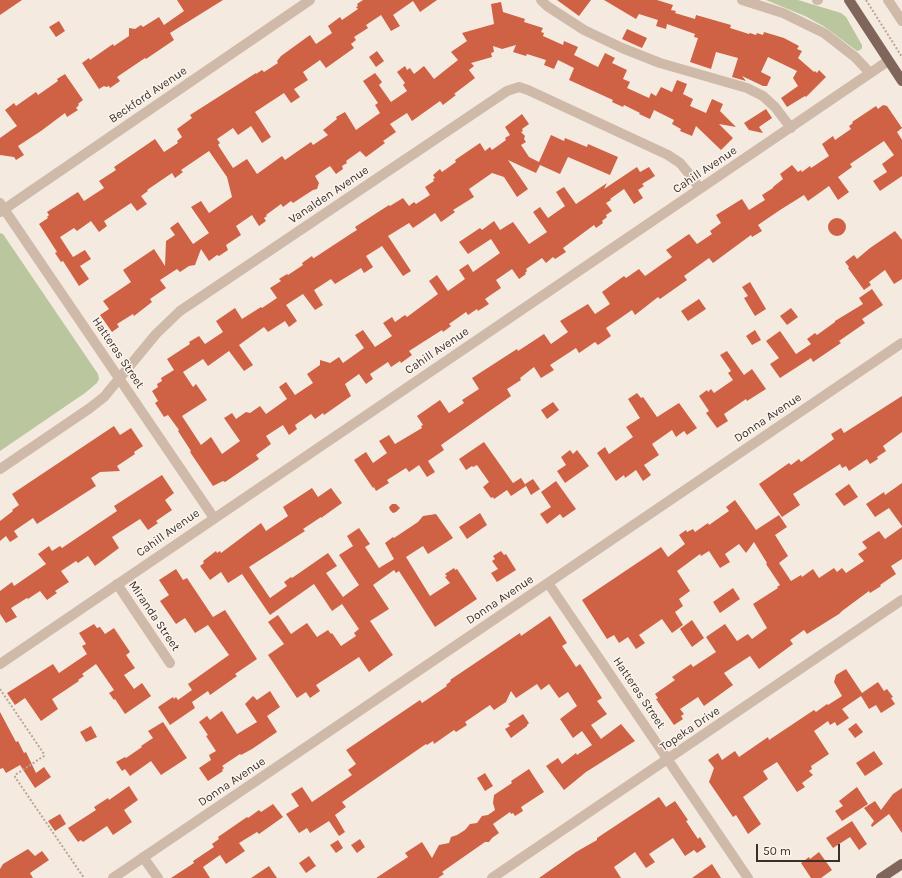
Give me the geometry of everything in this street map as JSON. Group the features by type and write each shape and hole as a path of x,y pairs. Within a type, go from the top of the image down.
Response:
{"main road":[{"path":"849,0 902,81"},
{"path":"881,878 902,864"}],"street":[{"name":"Beckford Avenue","path":"1,208 310,0"},
{"path":"541,0 547,6 584,30 622,48 660,63 747,88 763,96 775,107 791,128"},
{"path":"742,0 783,13 824,33 855,56 870,73"},
{"path":"888,0 902,21"},
{"name":"Cahill Avenue","path":"0,664 888,61"},
{"name":"Vanalden Avenue","path":"0,469 104,397 156,334 180,311 507,91 519,87 528,90 668,155 680,163 690,174 700,189"},
{"name":"Hatteras Street","path":"1,208 120,378 214,518"},
{"name":"Donna Avenue","path":"113,878 902,343"},
{"name":"Hatteras Street","path":"548,583 748,878"},
{"name":"Miranda Street","path":"117,584 170,662"},
{"name":"Topeka Drive","path":"492,878 902,600"},
{"path":"144,857 158,878"}],"path":[{"path":"866,0 902,57"},
{"path":"0,689 44,754 44,756 15,775 15,777 84,878"}],"green space":[{"path":"766,0 798,0 841,13 846,17 862,45 862,48 857,51 825,27 805,16"},
{"path":"0,233 3,234 98,374 99,379 97,383 85,393 0,451"}],"building":[{"path":"0,0 22,0 0,15"},
{"path":"177,0 223,0 170,33 174,40 117,77 120,81 110,88 109,86 104,86 99,89 82,63 89,58 90,60 113,44 114,46 129,36 129,28 135,29 141,25 143,27 159,17 164,25 184,11"},
{"path":"363,0 437,0 420,12 413,1 393,15 400,26 391,31 381,15 366,25 368,28 354,37 356,40 351,44 354,48 326,68 320,60 303,72 308,80 294,89 300,97 291,103 284,93 255,112 271,137 262,143 251,126 238,135 233,128 217,139 220,143 218,145 233,168 247,159 257,174 282,156 285,160 311,142 313,145 328,135 323,130 337,119 336,117 345,112 356,130 380,113 375,105 378,103 363,81 375,73 382,82 379,85 391,102 407,91 403,85 405,83 397,72 405,66 407,70 410,68 414,74 424,66 434,79 458,60 451,52 467,41 462,33 494,24 491,4 501,2 503,12 525,19 524,22 543,28 541,32 544,33 543,36 563,45 564,41 578,47 574,55 598,67 605,53 615,58 612,63 627,70 623,79 630,82 627,88 649,98 651,93 656,96 661,87 672,92 677,80 687,84 683,94 693,99 690,106 706,113 712,99 723,104 720,111 736,127 719,124 733,138 721,150 696,126 692,136 680,131 681,129 672,124 674,120 654,110 650,119 624,105 623,107 612,102 613,100 569,80 574,68 558,60 554,69 544,65 546,60 527,54 526,56 513,52 516,45 502,49 493,46 494,52 491,53 492,57 471,63 474,66 469,70 475,78 454,94 456,95 443,105 440,101 412,121 407,113 390,124 396,132 383,141 385,143 366,157 360,151 346,161 347,163 342,166 343,169 336,174 330,166 315,176 319,183 317,189 293,203 291,201 283,207 281,204 266,215 267,216 264,218 266,221 259,226 252,215 236,226 241,235 226,245 228,250 219,256 217,255 209,261 201,249 195,265 189,266 180,272 177,269 160,280 166,288 150,299 152,302 134,316 133,314 117,324 119,327 112,332 100,315 109,309 103,301 131,282 123,270 154,249 165,266 166,241 175,235 170,228 178,222 193,244 209,233 191,207 201,201 209,213 232,197 227,177 209,151 181,170 183,172 175,178 172,173 147,190 148,191 141,196 147,204 137,211 131,203 104,221 107,226 99,232 91,221 77,231 74,228 60,237 73,257 85,250 91,259 80,266 89,279 79,286 63,261 61,262 55,253 57,252 39,224 48,218 47,217 49,215 47,212 78,192 84,201 104,188 99,181 116,170 114,167 155,139 164,152 178,143 177,141 182,137 177,129 192,118 190,115 256,73 262,70 264,72 278,63 277,61 281,56 310,35 316,44 332,33 328,26 340,17 342,20 358,9 356,7 358,6 357,4"},
{"path":"557,0 591,0 579,16"},
{"path":"604,0 657,0 673,5 671,10 676,11 675,13 695,19 696,15 731,25 730,28 749,34 756,35 757,33 763,35 764,32 784,38 799,46 797,49 802,51 798,58 814,72 815,71 817,73 819,70 826,77 806,97 805,96 787,107 781,98 798,86 793,78 797,71 768,57 761,72 771,77 767,86 763,86 742,76 746,81 732,77 738,58 716,52 711,69 690,62 698,38 694,37 695,34 667,24 666,29 656,26 658,20 639,14 636,19"},
{"path":"59,21 65,31 56,37 49,27"},
{"path":"627,29 647,38 642,48 622,39"},
{"path":"377,51 384,61 376,67 369,57"},
{"path":"65,74 83,100 76,108 78,110 67,117 65,113 18,146 24,155 16,160 14,157 0,155 0,138 17,126 5,110 14,103 16,106 36,92 38,95 58,81 57,79"},
{"path":"883,105 887,106 902,128 897,132 902,140 902,176 880,191 873,181 887,172 882,164 894,155 884,141 850,164 852,167 838,177 849,192 838,200 829,186 808,201 804,195 758,225 762,231 752,237 751,235 713,263 709,258 684,276 687,280 660,299 658,297 635,315 632,310 606,328 611,336 598,345 595,342 579,353 576,348 550,365 554,370 541,378 534,367 520,378 521,380 507,389 511,396 441,445 444,450 428,461 435,472 427,477 419,465 409,472 406,468 387,480 389,483 376,491 374,487 373,488 354,460 366,452 373,463 387,453 379,441 389,435 395,444 422,428 421,426 423,425 417,416 440,400 449,413 464,403 462,400 479,389 472,378 517,349 518,351 544,334 551,344 568,332 560,321 588,304 595,314 610,304 602,292 624,276 626,278 639,269 645,276 648,274 672,257 666,250 689,234 697,244 712,234 710,231 721,223 716,215 742,199 749,210 765,200 762,195 783,179 780,174 792,165 798,172 801,170 802,172 829,156 822,144 833,136 835,140 851,129 849,126 853,123 852,122 876,106 878,109"},
{"path":"766,109 772,118 759,127 763,133 749,130 744,123"},
{"path":"522,114 529,124 522,129 523,131 521,132 525,136 524,139 526,142 521,145 529,157 539,162 551,135 564,141 565,138 587,147 588,144 618,157 610,175 568,157 560,174 540,165 536,173 508,160 528,189 517,197 504,177 492,173 469,189 474,197 453,210 455,212 441,222 435,213 413,228 409,223 388,236 411,271 403,276 382,246 366,256 373,267 364,273 361,268 335,284 331,279 314,290 323,305 315,310 303,294 286,305 297,321 289,327 285,321 268,332 264,327 239,345 253,365 244,371 229,351 208,366 203,359 183,372 193,387 196,384 207,400 182,416 201,445 211,437 222,454 240,441 224,418 232,413 236,419 246,412 250,413 260,406 266,414 287,399 279,387 286,382 295,395 313,383 307,374 320,365 320,360 330,363 339,357 343,363 364,348 355,335 363,330 375,347 392,336 383,323 392,317 395,322 405,315 407,317 438,294 429,281 437,275 448,291 465,279 459,270 468,264 473,272 500,253 491,239 468,254 459,242 480,228 482,230 494,221 500,230 513,222 529,244 547,232 533,212 540,207 548,218 565,206 556,192 564,187 576,204 607,183 604,189 637,167 640,172 649,167 655,176 642,184 644,186 638,190 643,198 634,204 624,189 606,203 612,211 606,215 607,217 602,221 603,223 596,228 594,225 563,248 566,252 555,259 553,257 546,263 542,258 526,269 526,274 519,279 512,269 496,280 501,288 485,299 489,304 468,315 466,312 449,324 451,326 443,332 442,330 409,351 412,355 401,363 400,361 391,367 388,362 370,374 373,379 366,384 359,374 345,384 351,396 324,415 323,413 315,419 311,414 295,425 297,429 289,435 283,425 266,436 271,444 256,455 259,459 225,482 223,481 213,486 190,452 191,451 178,431 179,430 168,415 164,417 155,403 158,401 152,391 158,387 157,384 162,381 161,378 174,370 167,359 190,344 189,342 199,336 205,344 223,332 216,321 235,308 242,319 277,298 270,288 281,281 279,279 303,265 302,263 312,256 314,258 357,230 355,227 389,205 390,206 403,198 409,206 414,202 416,204 430,195 425,187 434,181 433,179 435,178 433,175 440,169 442,172 456,162 455,160 480,143 485,151 490,147 492,150 506,140 505,138 510,135 505,127"},
{"path":"837,218 843,221 846,227 843,233 837,236 831,233 828,227 831,221"},
{"path":"895,231 902,240 902,279 894,284 885,270 869,282 871,285 864,290 845,262 854,255 857,259"},
{"path":"750,282 766,309 755,316 744,298 748,296 742,287"},
{"path":"872,289 883,305 862,319 865,323 839,341 841,343 813,362 811,358 780,378 770,364 779,358 766,341 780,331 796,354 811,344 807,339 815,333 817,335 835,321 863,304 859,298"},
{"path":"699,299 706,309 688,321 681,311"},
{"path":"791,308 798,317 787,325 780,316"},
{"path":"755,330 761,340 752,345 746,336"},
{"path":"727,351 744,375 752,369 766,389 747,401 746,399 724,414 728,421 717,428 706,413 709,411 699,396 711,389 714,393 733,380 728,373 731,371 720,355"},
{"path":"637,393 641,398 643,397 657,417 679,403 697,428 687,435 684,431 676,437 672,430 652,444 659,455 644,465 651,475 643,481 636,470 625,478 624,475 616,481 597,453 605,447 609,454 633,437 626,427 640,418 628,399"},
{"path":"902,396 902,432 883,446 886,451 870,464 867,459 849,471 846,466 842,468 840,464 793,494 800,505 782,517 759,484 789,463 791,465 799,459 801,462 834,439 831,434 841,428 844,433"},
{"path":"553,402 559,410 547,419 541,410"},
{"path":"114,426 120,435 131,428 143,446 134,452 135,454 117,466 120,471 100,472 91,478 96,486 37,524 33,518 14,531 18,537 10,542 6,536 0,541 0,521 19,505 12,494"},
{"path":"484,442 513,483 521,478 526,486 511,496 507,490 494,499 493,497 491,498 483,487 489,482 477,465 466,470 459,459"},
{"path":"570,450 573,454 577,450 589,466 565,483 557,471 566,465 561,457"},
{"path":"162,475 174,493 165,500 172,510 156,521 158,523 148,530 140,519 112,537 119,548 95,566 88,556 78,563 76,561 61,571 69,582 55,591 57,593 47,600 40,591 11,608 17,617 6,623 0,614 0,591 12,582 14,586 46,564 38,554 49,546 52,551 60,546 62,548 117,511 114,506"},
{"path":"533,479 540,489 531,495 525,484"},
{"path":"556,481 576,509 563,518 560,514 547,524 540,514 551,507 541,492"},
{"path":"902,483 902,526 889,508 875,517 866,504 884,492 885,495"},
{"path":"849,484 858,497 844,506 835,494"},
{"path":"312,488 318,497 331,488 342,503 303,529 305,531 249,567 270,598 287,586 284,582 328,553 337,566 326,573 343,597 359,585 339,555 353,546 347,536 359,528 370,544 365,547 379,568 394,559 385,543 418,522 423,516 436,514 453,538 428,554 423,546 406,557 430,596 450,583 445,577 447,576 445,574 454,568 455,570 457,569 477,599 435,627 399,571 396,573 394,570 373,585 389,609 370,621 393,655 369,672 359,657 316,685 320,691 310,698 306,692 297,698 268,655 284,644 268,622 278,615 291,634 307,623 317,637 328,630 331,634 332,633 341,646 356,636 354,633 359,629 342,604 332,611 314,584 270,615 242,574 228,583 221,572 210,580 200,566 204,563 203,561 216,551 217,553 220,551 221,553 261,523 266,531 288,516 283,507"},
{"path":"735,500 756,530 779,515 787,527 775,535 788,556 779,563 791,581 801,575 802,577 813,569 819,578 834,568 837,572 842,568 846,573 864,561 858,554 867,548 862,542 879,531 885,539 902,527 902,559 891,566 896,574 880,585 881,586 870,593 869,591 839,614 807,634 804,630 790,640 793,644 759,669 750,656 724,673 733,685 704,706 698,697 680,709 684,714 681,716 683,719 674,725 656,699 658,698 655,694 675,680 672,677 691,664 693,667 716,652 706,637 725,624 737,641 748,634 752,639 767,628 753,604 778,588 777,587 780,585 754,542 746,553 739,544 725,554 730,562 720,568 709,551 701,556 700,554 677,571 690,591 679,599 683,606 675,612 683,625 672,633 662,619 639,635 645,643 636,649 628,637 619,643 614,635 607,639 582,600 661,547 668,557 685,544 679,535 686,530 687,532 693,529 695,532 708,523 709,525 729,511 726,507"},
{"path":"392,504 396,504 400,508 393,513 389,507"},
{"path":"480,513 487,525 467,539 459,527"},
{"path":"501,551 504,555 506,554 516,570 497,582 491,573 498,569 492,561 495,559 493,556"},
{"path":"176,569 183,580 187,578 213,617 225,610 257,659 235,674 237,676 210,695 208,691 192,702 195,708 170,725 158,707 173,697 174,699 176,697 178,700 192,690 188,684 229,655 208,625 195,633 185,618 176,624 160,601 169,595 159,580"},
{"path":"733,588 740,599 720,613 713,602"},
{"path":"550,616 567,643 562,646 576,667 580,664 602,698 597,701 607,714 591,725 601,739 621,724 635,741 586,772 564,790 546,766 558,758 562,764 576,753 577,755 592,745 582,731 573,738 560,719 577,706 568,692 559,698 549,684 541,690 537,684 516,698 511,691 506,702 494,710 490,705 465,722 467,725 456,732 454,730 434,744 433,741 427,745 426,744 342,802 346,807 335,815 345,832 339,836 329,821 310,833 307,828 299,833 286,814 299,806 291,794 302,787 312,802 352,775 348,770 356,764 346,750 420,700 422,703 447,686 446,685 451,681 450,680 520,633 521,636"},
{"path":"692,620 704,638 692,647 680,629"},
{"path":"94,624 97,628 100,627 105,634 114,628 130,652 126,655 135,668 124,675 134,689 142,683 151,696 125,714 109,693 114,690 96,664 82,674 84,676 78,680 79,681 52,699 58,709 41,721 25,698 15,705 7,693 53,664 59,673 87,654 82,646 86,644 79,633"},
{"path":"846,669 862,693 878,682 884,691 887,689 893,697 891,698 895,704 881,713 876,705 869,709 861,696 842,709 849,718 837,726 835,722 830,725 828,721 814,731 829,754 811,766 812,769 809,771 813,775 802,783 805,787 797,792 777,762 763,771 768,779 743,797 761,824 748,834 736,815 733,817 709,782 714,768 708,760 718,753 722,760 735,751 739,757 768,737 769,740 814,710 816,712 842,696 834,682 836,675"},
{"path":"270,691 280,707 267,716 277,732 252,749 241,755 240,754 222,766 224,768 222,770 223,771 208,781 199,768 211,760 209,755 216,751 199,722 207,716 210,720 222,711 237,734 257,722 245,704 253,696 257,700"},
{"path":"0,712 16,742 18,741 24,753 26,752 36,773 44,767 51,777 35,788 20,765 6,773 3,768 0,769"},
{"path":"523,714 529,723 511,738 505,729 510,726 508,724"},
{"path":"163,722 187,758 161,775 151,761 130,776 125,769 122,771 116,762 125,757 126,758 153,738 148,731"},
{"path":"856,723 863,732 855,738 848,729"},
{"path":"91,726 97,737 86,742 80,732"},
{"path":"874,751 883,764 865,776 856,763"},
{"path":"529,769 544,792 521,807 523,811 515,816 510,812 493,824 499,833 489,842 485,842 442,872 444,874 438,878 376,878 408,857 405,853 422,842 432,858 439,845 449,843 451,837 465,830 470,824 477,823 482,816 488,815 495,810 493,803 494,795"},
{"path":"485,773 493,786 485,791 477,778"},
{"path":"129,786 138,800 124,810 132,822 113,835 107,826 83,842 81,840 78,842 68,828 96,810 94,807 108,798 109,800"},
{"path":"857,787 868,804 842,821 835,811 843,806 839,801"},
{"path":"902,788 902,833 889,814 872,827 871,825 874,821 864,808 875,801 881,810 893,794"},
{"path":"659,797 666,807 675,801 688,820 686,821 698,839 700,837 706,847 697,853 694,850 685,856 673,838 649,854 655,862 646,868 635,852 614,867 621,878 539,878 576,852 597,840 597,838"},
{"path":"273,804 283,817 259,834 257,832 239,843 245,851 226,864 220,855 203,867 210,878 171,878 194,863 193,861 214,847 212,844 219,839 218,837 247,817 248,818 259,810 261,812"},
{"path":"60,814 66,824 55,831 48,821"},
{"path":"852,821 867,844 859,850 850,837 833,848 826,838"},
{"path":"360,839 365,847 357,853 351,845"},
{"path":"338,840 343,848 336,853 330,845"},
{"path":"28,849 35,856 42,851 49,860 30,873 33,878 0,878 0,869 3,864"},
{"path":"819,852 832,870 821,878 811,878 801,863 809,857 810,859"},
{"path":"309,856 316,866 306,873 299,863"},
{"path":"712,864 721,878 692,878"},
{"path":"269,866 277,878 251,878"}]}
